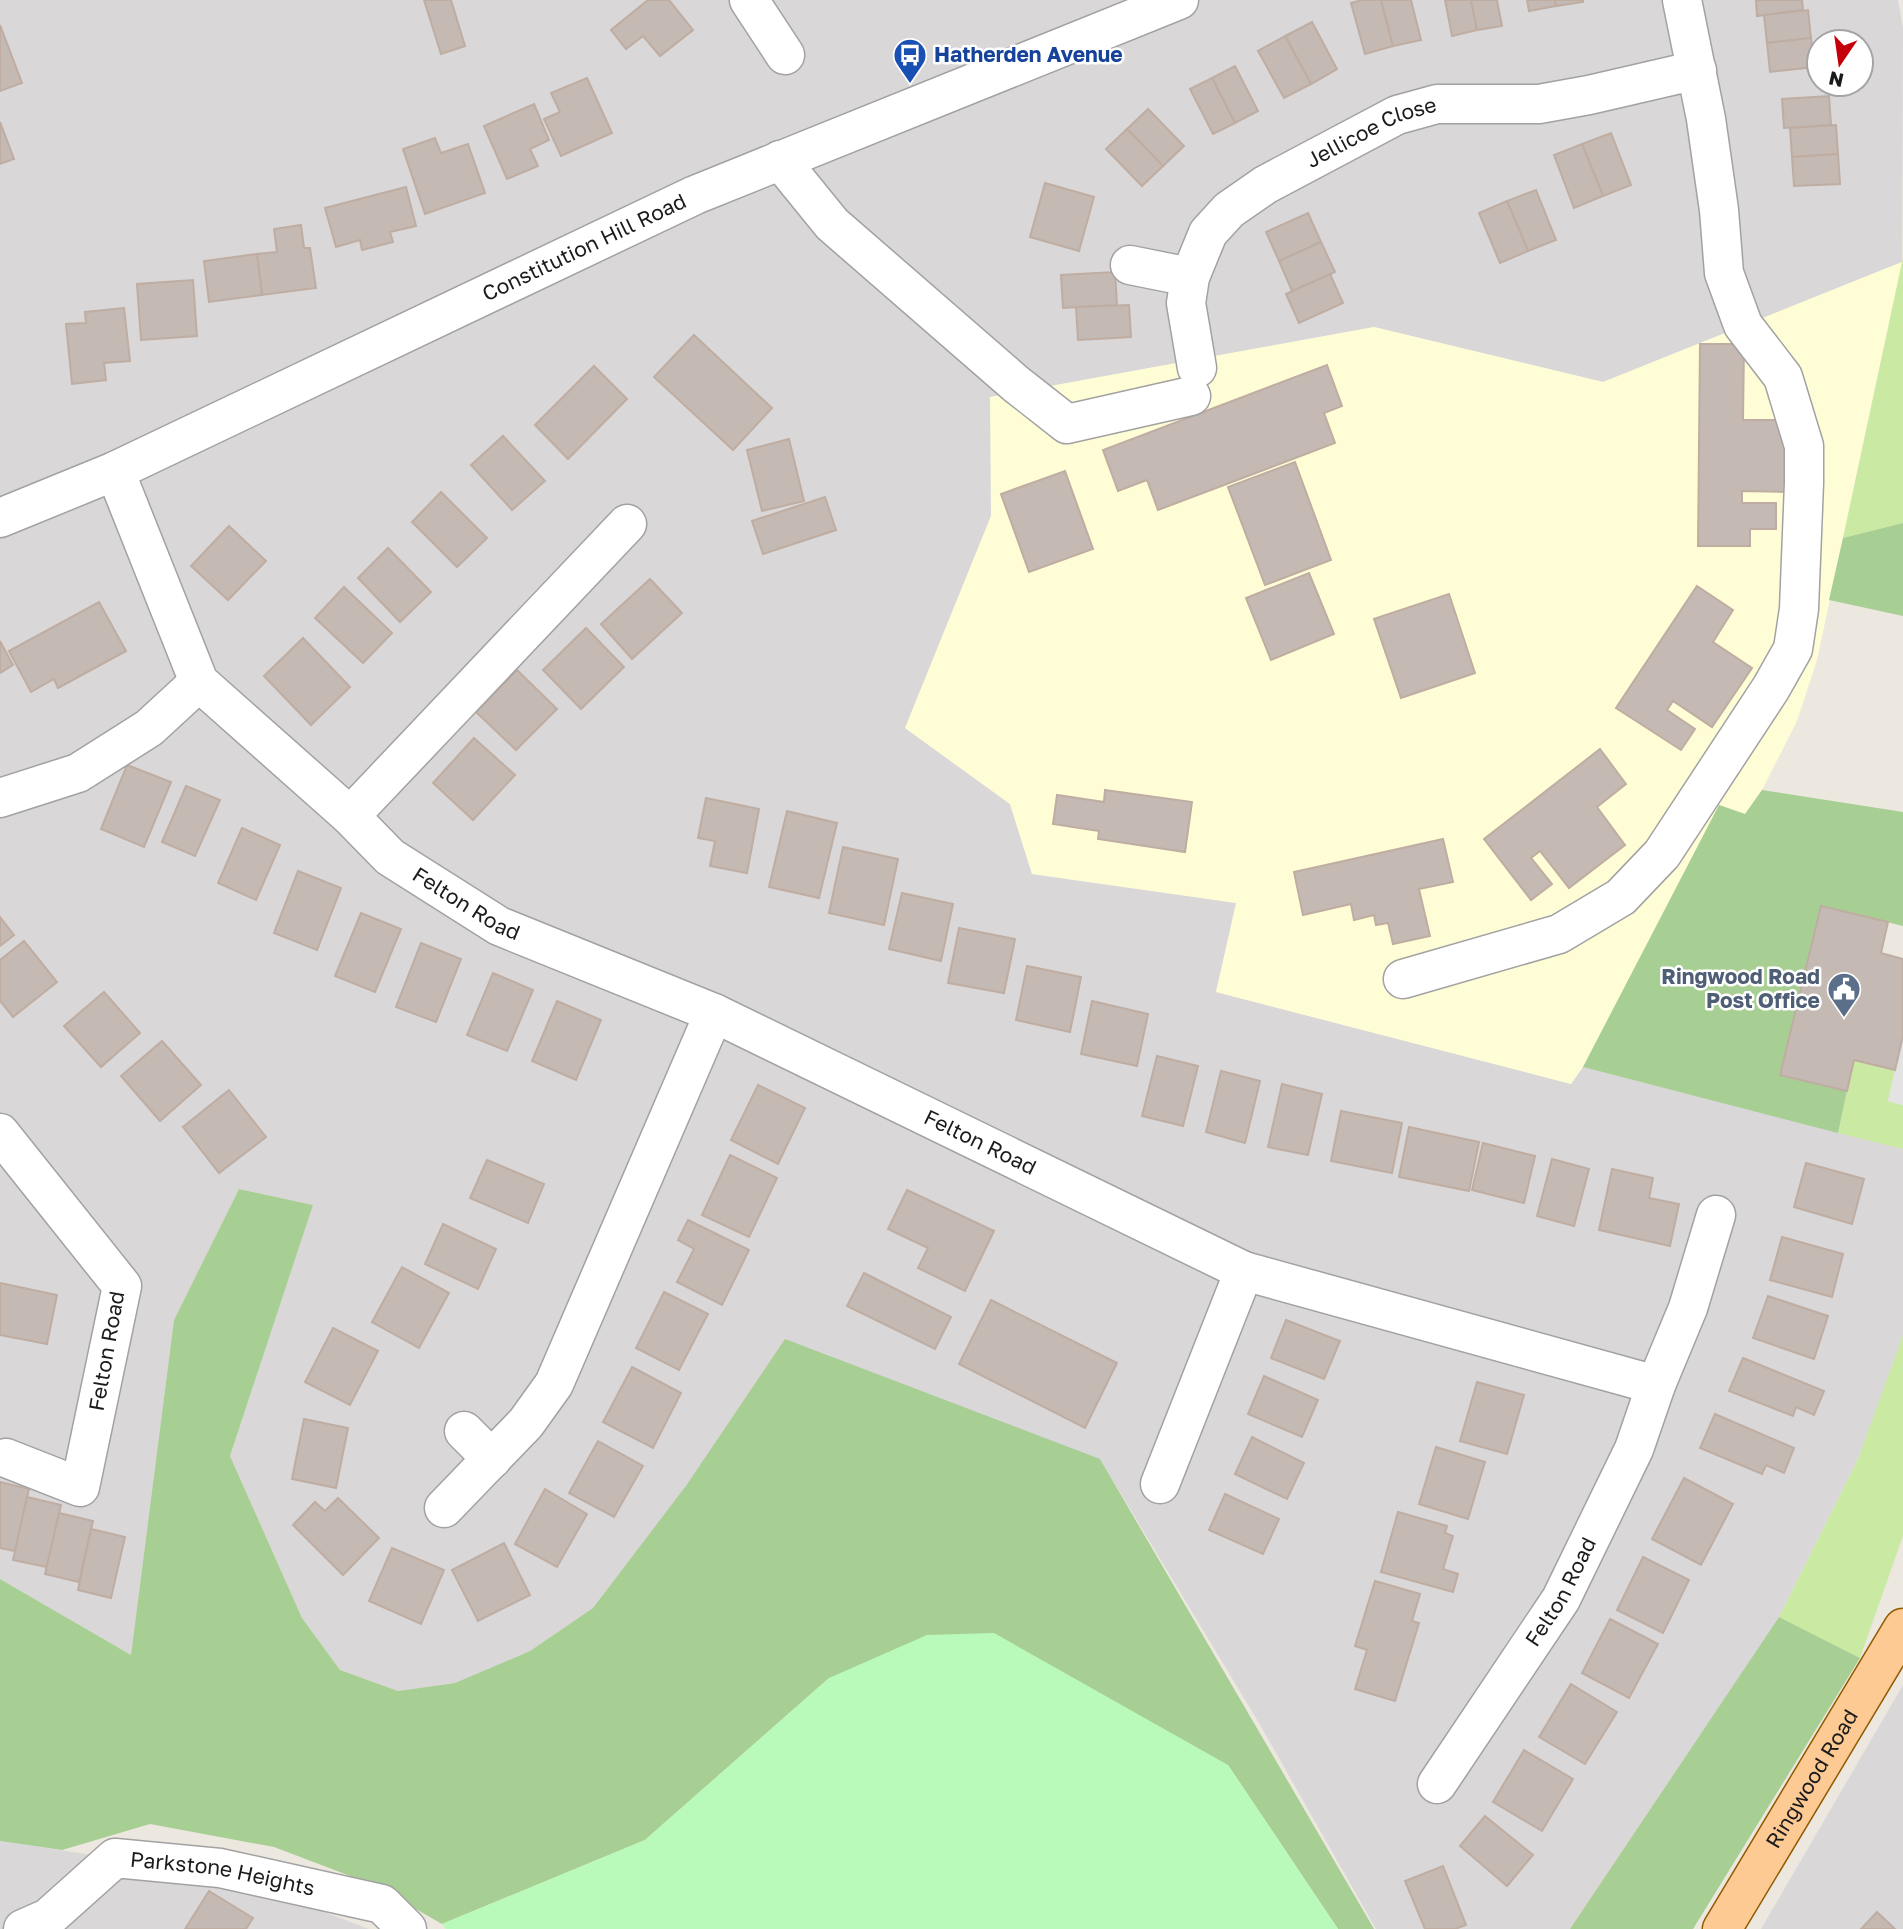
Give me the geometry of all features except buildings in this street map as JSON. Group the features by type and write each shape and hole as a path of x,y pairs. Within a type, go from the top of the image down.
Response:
{"main road":[{"name":"Ringwood Road","path":"1722,1929 1903,1628"}],"street":[{"path":"750,0 785,55"},
{"name":"Constitution Hill Road","path":"0,518 115,471 695,195 1178,0"},
{"path":"1404,979 1559,934 1621,898 1662,854 1771,688 1793,649 1799,609 1804,446 1783,377 1743,326 1724,272 1719,210 1697,70 1682,0"},
{"name":"Jellicoe Close","path":"780,160 832,224 1016,384 1067,424 1194,382 1186,303 1190,277 1208,233 1229,209 1309,160 1397,115 1437,104 1539,104 1697,70"},
{"path":"1130,265 1190,277"},
{"name":"Felton Road","path":"115,471 199,682 350,816 390,857 499,926 714,1013 1244,1271 1656,1385"},
{"path":"350,816 627,524"},
{"path":"0,798 78,773 149,728 199,682"},
{"path":"444,1508 526,1423 554,1384 714,1013"},
{"name":"Felton Road","path":"0,1133 122,1286 80,1487 6,1458"},
{"name":"Felton Road","path":"1437,1784 1561,1599 1633,1449 1688,1308 1716,1215"},
{"path":"1160,1484 1244,1271"},
{"path":"464,1431 492,1460"},
{"name":"Parkstone Heights","path":"36,1923 115,1858 220,1868 382,1904 407,1929"}],"shaded area":[{"path":"0,0 1898,0 1903,28 1902,262 1603,382 1374,327 991,397 991,516 905,728 1010,804 1032,874 1237,903 1216,992 1571,1084 1583,1067 1903,1149 1903,1335 1858,1459 1779,1617 1570,1929 1376,1929 1259,1723 1100,1459 688,1483 593,1608 530,1651 455,1683 398,1691 340,1670 302,1618 230,1456 313,1205 239,1189 174,1320 131,1655 0,1579"},
{"path":"1902,262 1817,660 1797,721 1762,790 1745,814 1720,805 1583,1067 1571,1084 1216,992 1236,903 1032,874 1010,804 905,728 991,516 990,397 1374,327 1603,382"},
{"path":"1903,1036 1903,1105 1888,1101"},
{"path":"1903,1685 1903,1929 1761,1929"},
{"path":"0,1841 230,1876 369,1929 0,1929"}],"green space":[{"path":"1903,258 1903,523 1843,538"},
{"path":"1903,523 1903,616 1829,600 1843,538"},
{"path":"1762,790 1903,812 1903,926 1821,906 1780,1075 1847,1091 1838,1133 1583,1067 1719,805 1745,814"},
{"path":"1854,1060 1895,1070 1888,1101 1903,1105 1903,1149 1838,1133"},
{"path":"239,1189 313,1205 230,1456 302,1618 340,1670 398,1691 455,1683 530,1651 593,1608 688,1483 785,1339 1100,1459 1374,1929 1338,1929 1228,1765 829,1678 645,1840 442,1924 374,1885 274,1847 150,1824 62,1850 0,1841 0,1579 131,1655 174,1320"},
{"path":"1903,1335 1903,1536 1860,1658 1779,1617 1858,1459"},
{"path":"1779,1617 1860,1658 1693,1929 1570,1929"},
{"path":"994,1633 1228,1765 1338,1929 446,1929 442,1924 645,1840 829,1678 927,1635"}],"place":[{"name":"Hatherden Avenue","path":"910,85"},
{"name":"Ringwood Road Post Office","path":"1844,1019"}]}
